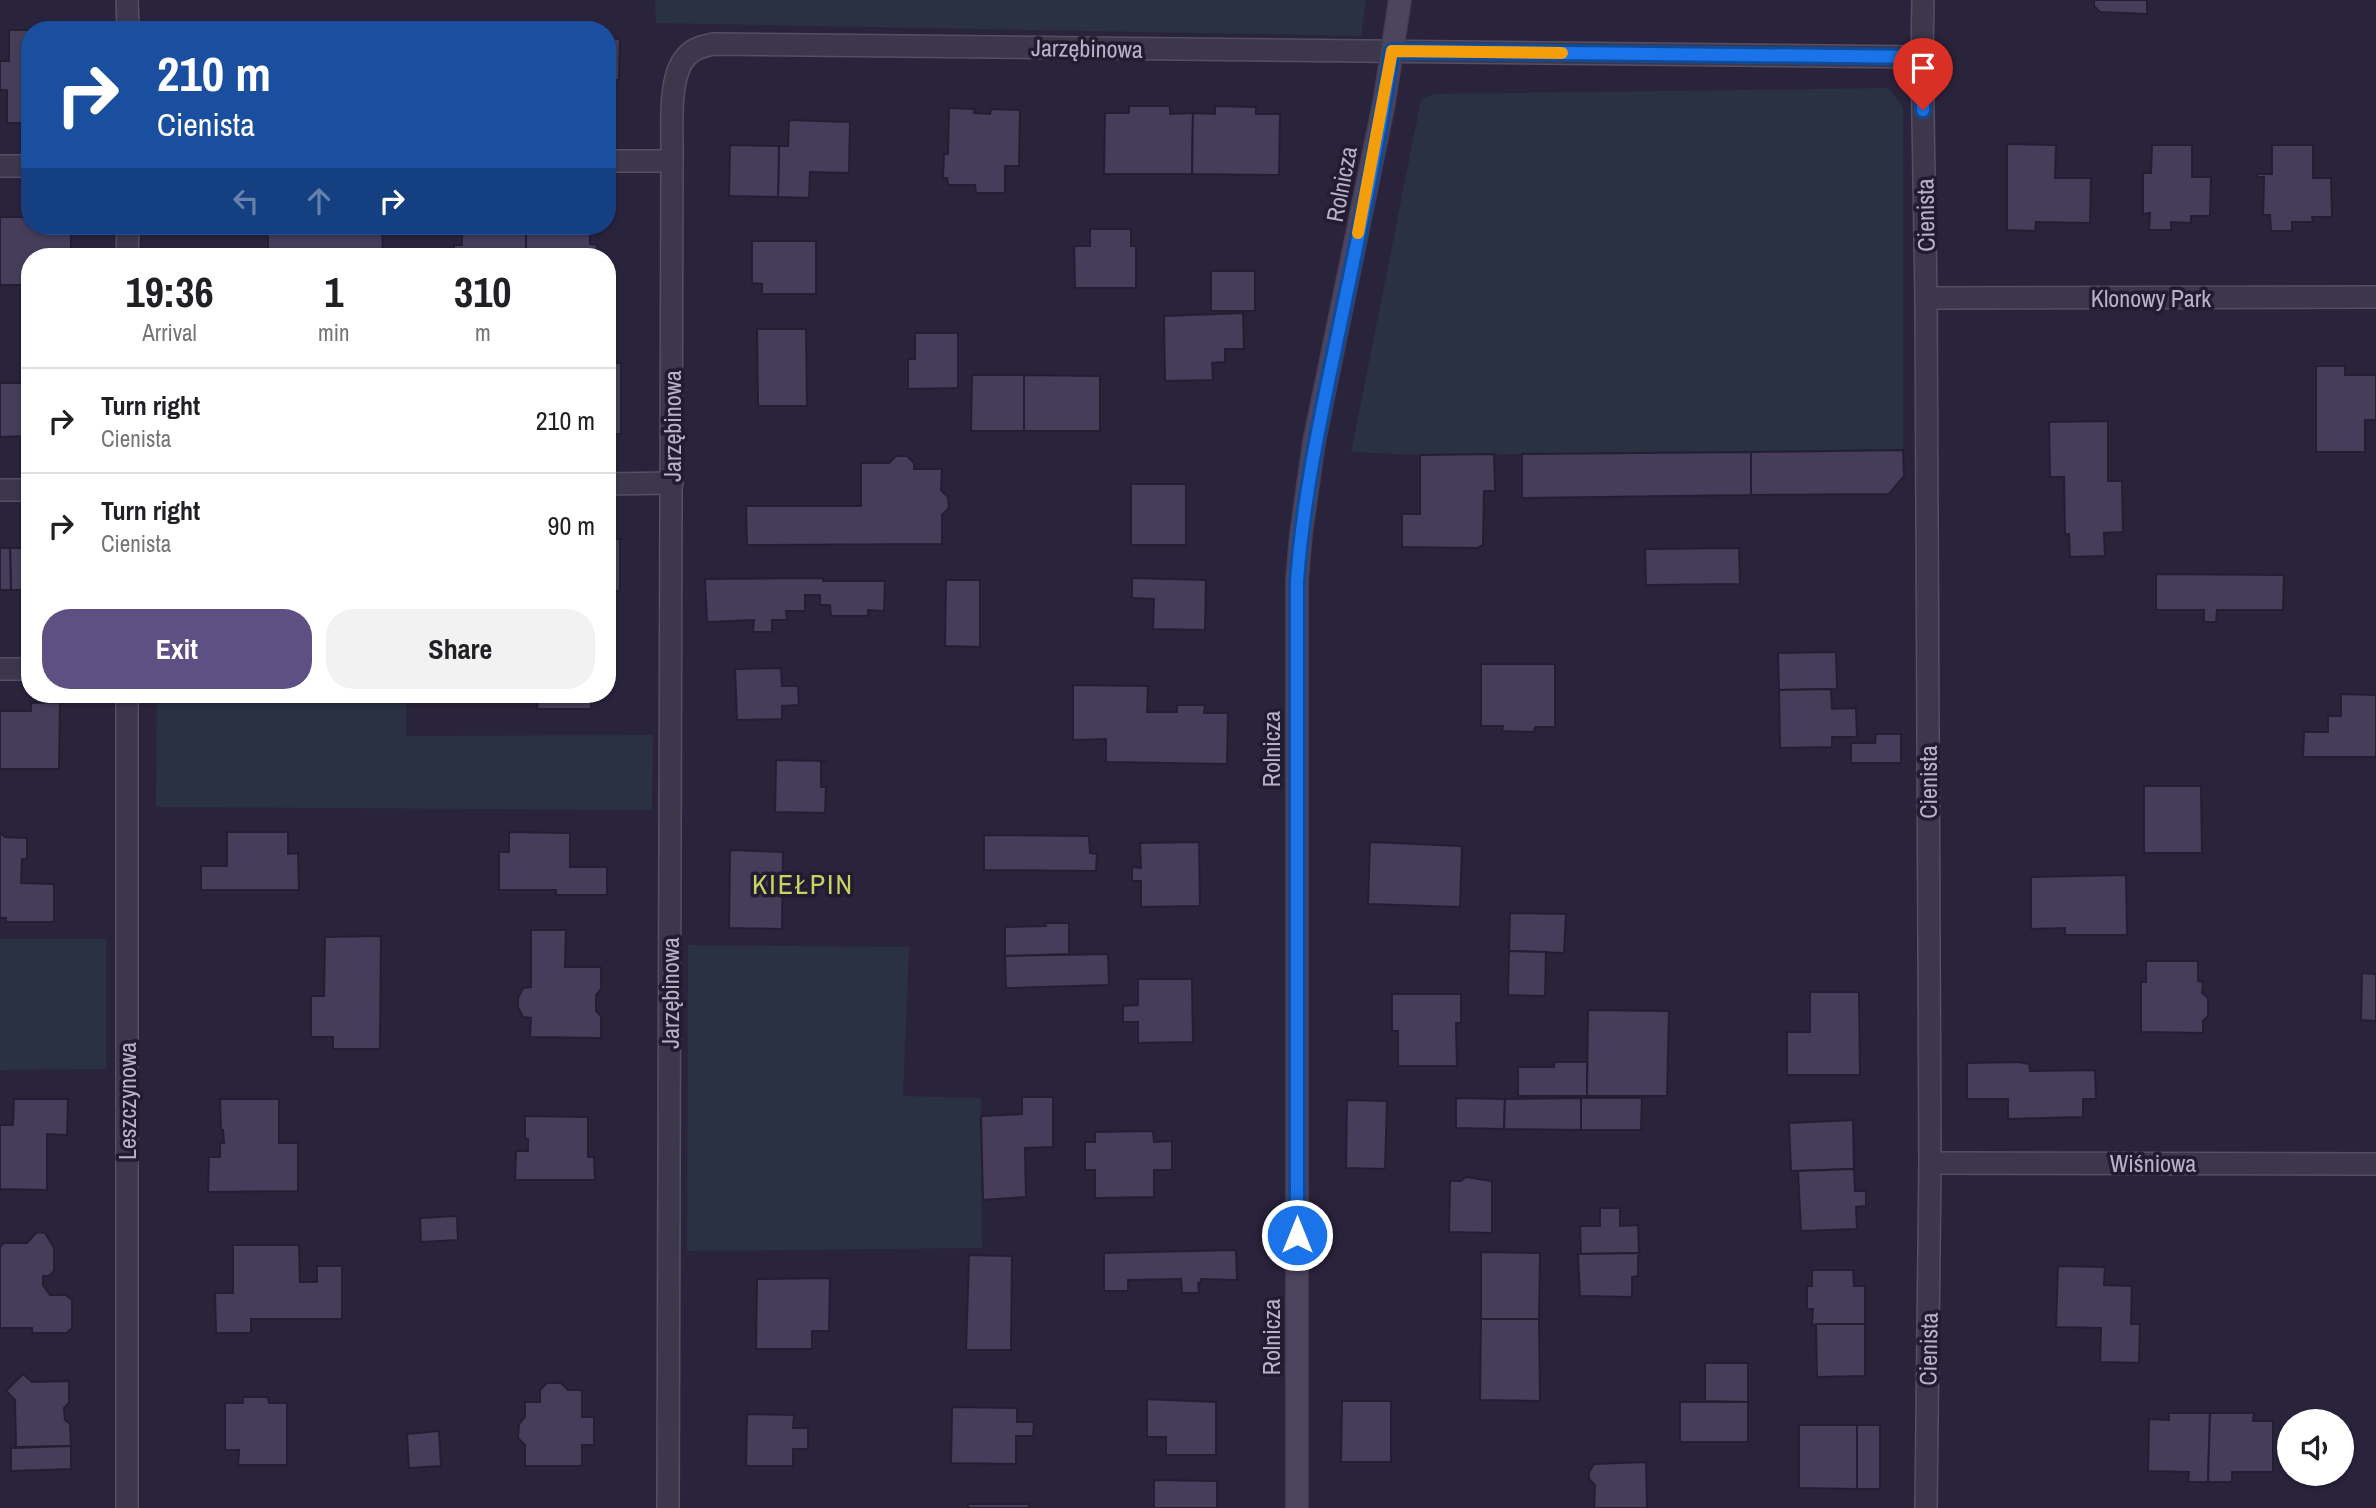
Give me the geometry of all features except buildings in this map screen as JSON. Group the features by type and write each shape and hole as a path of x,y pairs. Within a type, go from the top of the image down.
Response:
{"street":[{"path":"127,0 128,21"},
{"name":"Rolnicza","path":"1297,1508 1297,581 1314,442 1379,130 1400,0"},
{"name":"Cienista","path":"1923,0 1930,1163 1926,1508"},
{"name":"Jarzębinowa","path":"668,1508 672,161 674,84 681,63 699,47 714,44 1392,51"},
{"path":"1392,51 1922,57"},
{"path":"616,161 672,161"},
{"path":"0,166 21,166"},
{"name":"Klonowy Park","path":"1926,298 2376,297"},
{"path":"616,484 672,483"},
{"path":"0,490 21,490"},
{"path":"0,669 21,669"},
{"name":"Leszczynowa","path":"127,703 127,1508"},
{"name":"Wiśniowa","path":"1930,1163 2376,1164"}],"shaded area":[{"path":"655,0 1366,0 1361,36 656,23"},
{"path":"1888,88 1903,107 1903,450 1420,455 1351,452 1421,100 1434,94"},
{"path":"157,703 406,703 406,736 653,735 652,810 156,807"},
{"path":"0,939 106,939 106,1069 0,1070"},
{"path":"688,945 909,947 903,1096 981,1098 982,1248 687,1251"}],"slow traffic":[{"path":"1358,233 1392,51 1562,53"}],"district":[{"name":"KIEŁPIN","path":"803,884"}],"route":[{"path":"1297,1235 1297,581 1314,442 1379,130 1392,51 1922,57 1923,110"}]}
